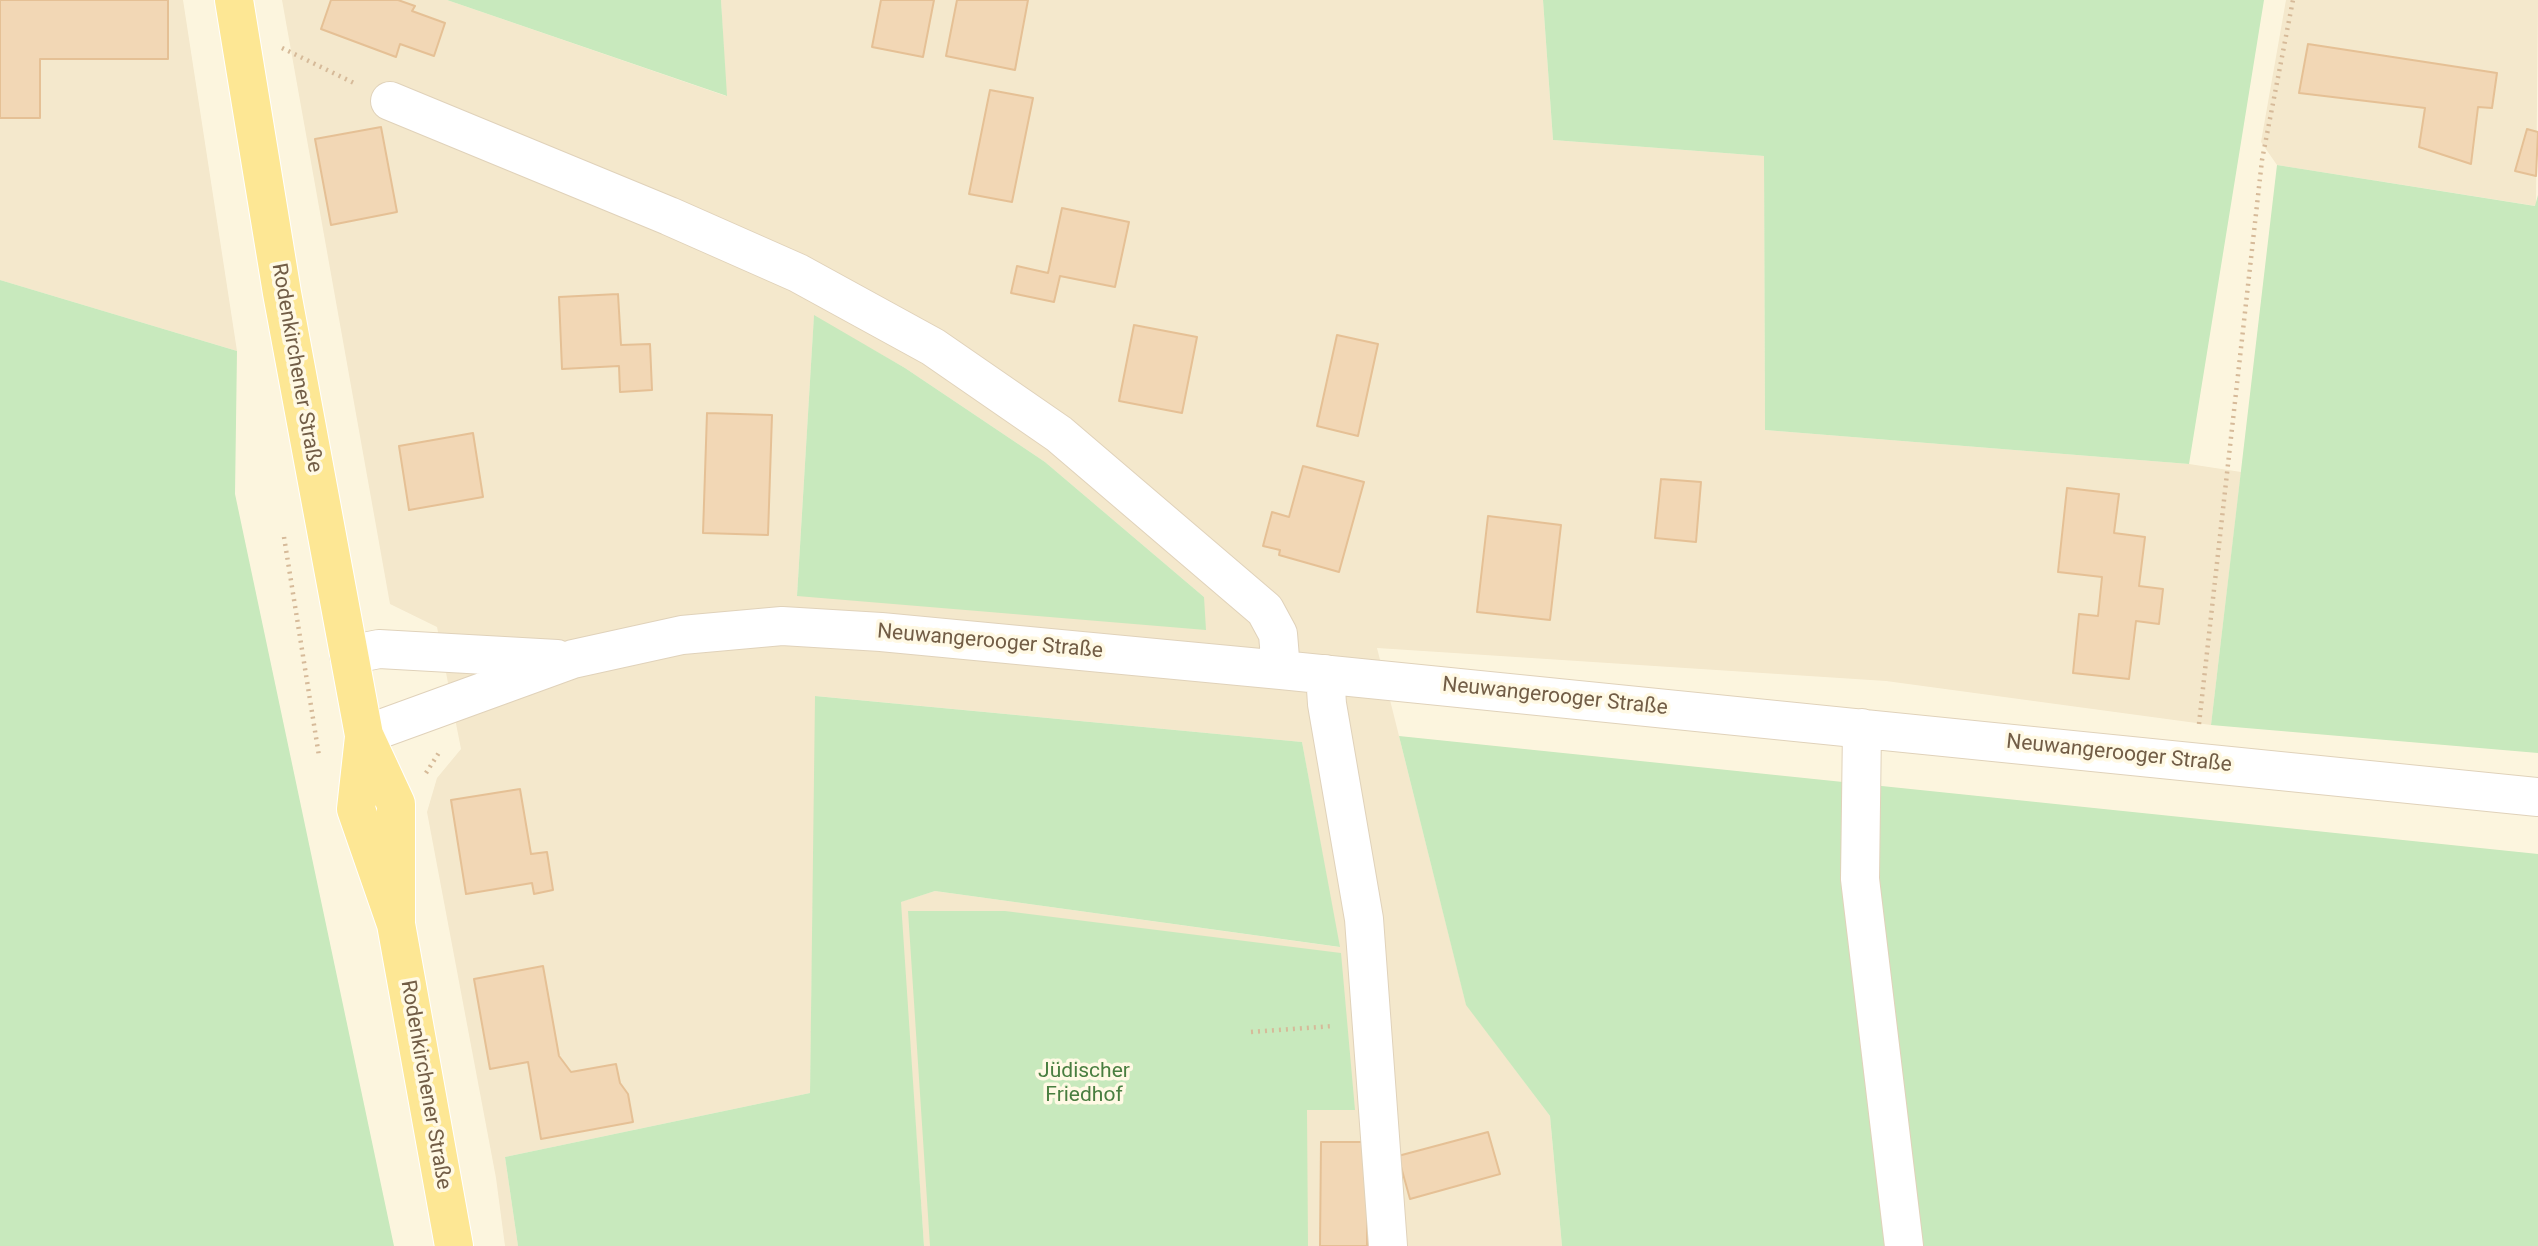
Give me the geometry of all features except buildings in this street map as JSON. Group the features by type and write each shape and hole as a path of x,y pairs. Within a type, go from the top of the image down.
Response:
{"main road":[{"name":"Rodenkirchener Straße","path":"234,0 282,293 364,735 356,809 396,924 454,1246"}],"street":[{"path":"390,102 669,216 798,274 933,347 1059,434 1265,610 1278,634 1281,670"},
{"name":"Neuwangerooger Straße","path":"364,735 573,659 682,635 782,626 881,632 1325,674 2538,797"},
{"name":"Neuwangerooger Straße","path":"349,655 379,649 573,659"},
{"path":"1325,674 1327,704 1364,919 1388,1246"},
{"path":"1862,728 1860,879 1904,1246"}],"path":[{"path":"2194,762 2260,174 2293,0"},
{"path":"243,49 286,48 390,102"},
{"path":"1251,1032 1371,1023"}],"shaded area":[{"path":"0,0 183,0 237,351 0,280"},
{"path":"282,0 447,0 726,96 721,0 1543,0 1553,140 1764,156 1765,430 2189,464 2241,472 2211,725 1886,681 1377,648 1466,1004 1550,1116 1562,1246 924,1246 900,902 935,891 1339,947 1302,742 816,696 810,1093 505,1157 518,1246 505,1246 496,1178 427,812 437,778 461,749 437,627 390,604","holes":["814,316 905,368 1045,462 1204,597 797,596"]},
{"path":"2286,0 2538,0 2536,206 2277,165 2261,142"}],"green space":[{"path":"447,0 721,0 727,96"},
{"path":"1543,0 2264,0 2189,464 1765,430 1764,156 1553,140"},
{"path":"2277,165 2535,206 2538,195 2538,753 2211,725"},
{"path":"0,280 237,351 235,494 394,1246 0,1246"},
{"path":"814,315 905,368 1045,462 1204,597 1206,630 797,596"},
{"path":"815,696 1302,742 1340,947 935,891 901,902 924,1246 518,1246 505,1157 810,1093"},
{"path":"1399,736 2538,854 2538,1246 1562,1246 1550,1116 1466,1005"},
{"name":"Jüdischer Friedhof","path":"908,911 1005,911 1341,953 1355,1110 1307,1110 1308,1246 930,1246"}]}
